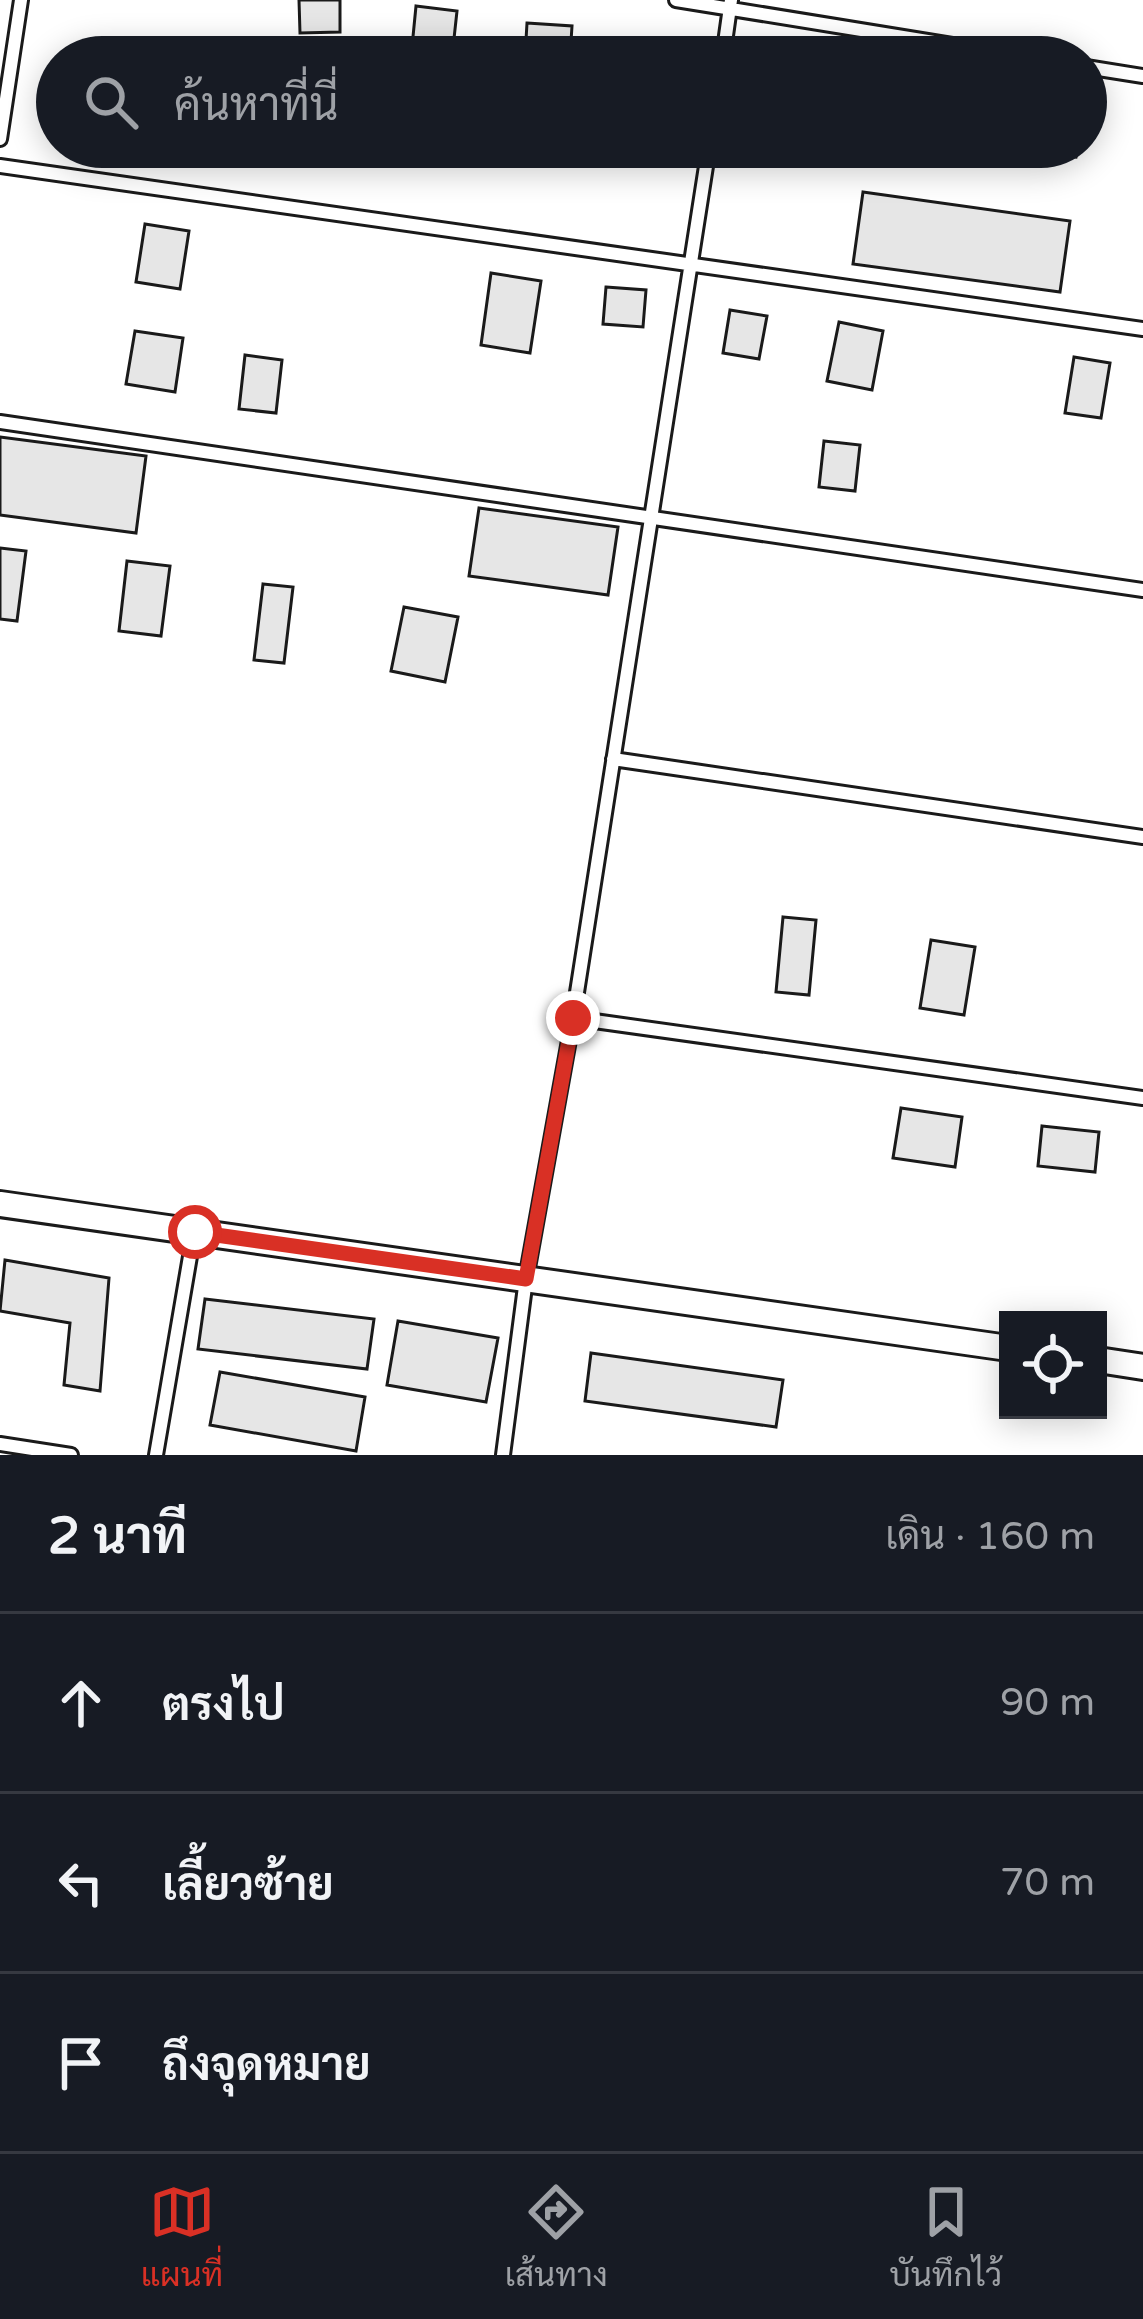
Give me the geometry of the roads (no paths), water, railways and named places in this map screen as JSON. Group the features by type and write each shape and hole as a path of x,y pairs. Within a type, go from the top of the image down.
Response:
{"street":[{"path":"0,1204 999,1347"},
{"path":"1107,1361 1143,1367"}],"lane":[{"path":"0,139 22,0"},
{"path":"676,0 731,4 910,36"},
{"path":"726,36 731,4"},
{"path":"1107,70 1143,76"},
{"path":"0,166 1143,329"},
{"path":"503,1455 526,1279 573,1018 706,168"},
{"path":"0,422 1143,590"},
{"path":"613,759 1143,837"},
{"path":"573,1018 1143,1097"},
{"path":"156,1455 195,1232"},
{"path":"0,1444 71,1455"}]}
